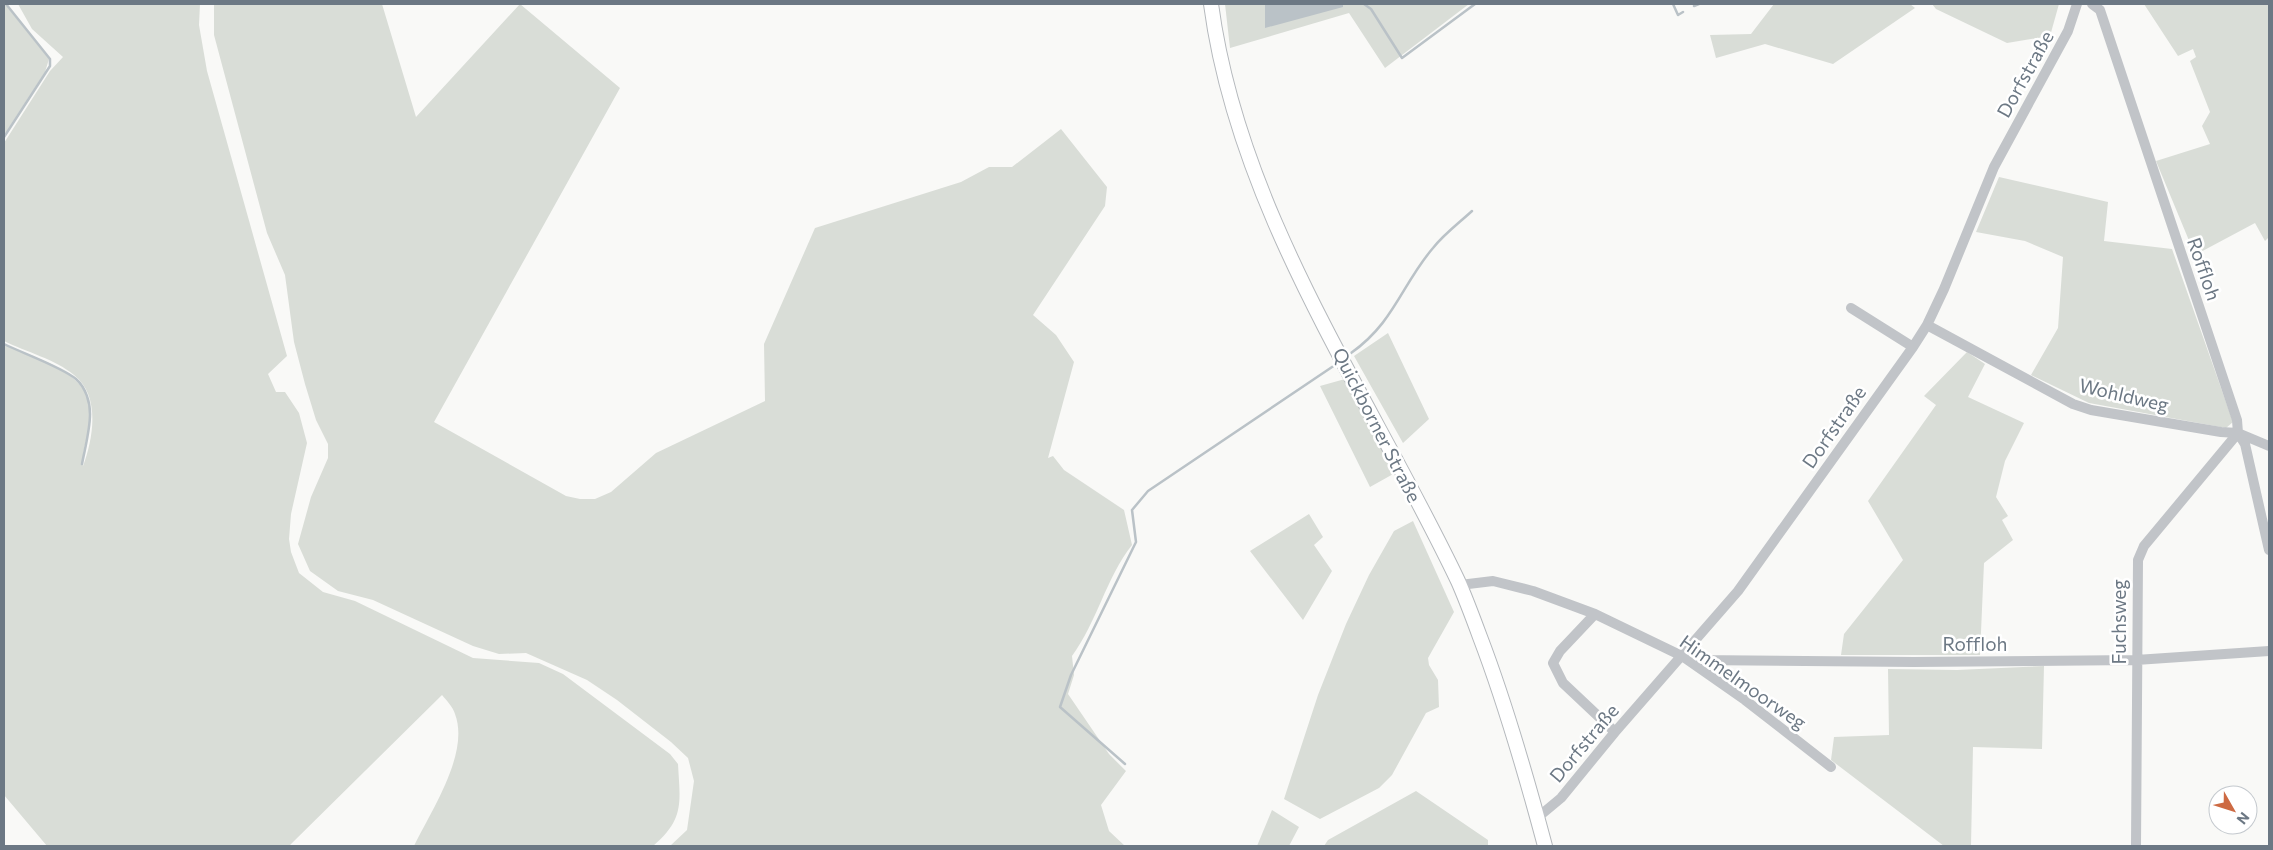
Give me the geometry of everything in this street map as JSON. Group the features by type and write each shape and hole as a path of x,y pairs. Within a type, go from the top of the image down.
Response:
{"main road":[{"name":"Quickborner Straße","path":"1211,4 1222,60 1240,130 1264,198 1314,303 1460,585 1501,694 1545,846"}],"street":[{"name":"Dorfstraße","path":"1537,818 1561,798 1615,732 1738,591 1913,347 1927,325 1994,167 2068,31 2077,4"},
{"name":"Roffloh","path":"2092,4 2100,10 2237,420 2238,433 2245,444 2269,550"},
{"path":"1851,308 1913,347"},
{"name":"Wohldweg","path":"1927,325 2073,404 2091,410 2221,432 2238,433 2269,446"},
{"name":"Fuchsweg","path":"2136,846 2138,560 2144,546 2238,433"},
{"name":"Himmelmoorweg","path":"1460,585 1493,581 1533,591 1595,614 1682,656 1745,700 1830,767"},
{"path":"1595,614 1560,651 1553,663 1563,683 1615,732"},
{"name":"Roffloh","path":"1682,656 1705,660 2136,660 2269,651"}],"shaded area":[{"path":"5,4 49,59 45,72 4,135"},
{"path":"18,4 200,4 199,25 207,71 287,356 268,374 276,392 285,392 299,413 307,443 291,514 289,539 291,552 299,573 323,592 355,601 473,658 539,663 563,674 670,754 678,764 678,809 671,827 653,846 414,846 447,781 457,746 458,729 455,714 442,695 289,846 47,846 4,795 4,344 60,369 83,388 89,401 91,416 83,454 83,466 92,431 91,406 83,384 66,369 4,341 4,143 50,71 63,57 32,29"},
{"path":"214,4 382,4 416,117 520,4 620,88 434,422 566,496 580,499 595,499 611,492 656,453 765,401 764,344 815,228 961,182 989,167 1012,167 1061,129 1107,187 1105,206 1033,315 1056,335 1074,362 1048,458 1053,456 1064,470 1124,510 1132,545 1115,571 1081,643 1072,656 1074,675 1068,694 1109,754 1126,771 1101,805 1109,831 1125,846 670,846 687,830 694,781 688,758 671,742 617,700 587,680 526,653 499,654 473,646 373,600 338,591 310,571 298,544 311,497 328,458 328,444 316,420 305,384 294,342 285,275 267,233 214,35"},
{"path":"1225,4 1469,4 1385,68 1349,13 1230,48"},
{"path":"1265,4 1343,4 1343,7 1265,28"},
{"path":"1774,4 1910,4 1915,8 1833,64 1765,44 1716,58 1710,35 1751,34"},
{"path":"1932,4 2059,4 2050,36 2007,43 1936,9"},
{"path":"2144,4 2269,4 2269,237 2265,241 2255,223 2195,255 2156,161 2210,144 2202,126 2210,112 2190,61 2196,57 2193,49 2178,56"},
{"path":"1999,177 2108,202 2104,241 2172,249 2233,422 2226,428 2089,403 2031,375 2058,328 2063,257 2025,241 1976,232"},
{"path":"1388,333 1429,419 1403,443 1354,356"},
{"path":"1967,352 1985,364 1968,397 2024,423 2005,461 1996,497 2008,516 2002,520 2013,540 1984,563 1980,655 1841,655 1844,634 1903,560 1868,501 1936,405 1924,396"},
{"path":"1345,379 1395,473 1370,487 1320,386"},
{"path":"1309,514 1323,537 1314,545 1332,571 1303,620 1250,551"},
{"path":"1413,521 1454,612 1428,658 1429,665 1438,680 1439,707 1426,713 1392,775 1379,788 1320,819 1284,799 1318,695 1346,624 1369,575 1394,531"},
{"path":"2044,666 2042,749 1973,747 1971,846 1944,846 1831,760 1834,737 1889,735 1888,669 1957,670"},
{"path":"1416,791 1488,840 1488,846 1324,846 1328,840"},
{"path":"1272,810 1299,827 1289,846 1257,846"}],"waterway":[{"path":"4,137 50,66 50,59 6,4"},
{"path":"1364,4 1371,9 1402,58 1475,4"},
{"path":"1673,4 1678,15 1683,12"},
{"path":"1694,6 1699,4"},
{"path":"1351,353 1378,329 1422,262 1437,243 1472,211"},
{"path":"4,344 70,374 85,391 90,414 82,464"},
{"path":"1125,764 1060,707 1071,675 1136,542 1132,510 1148,491 1338,363"}]}
